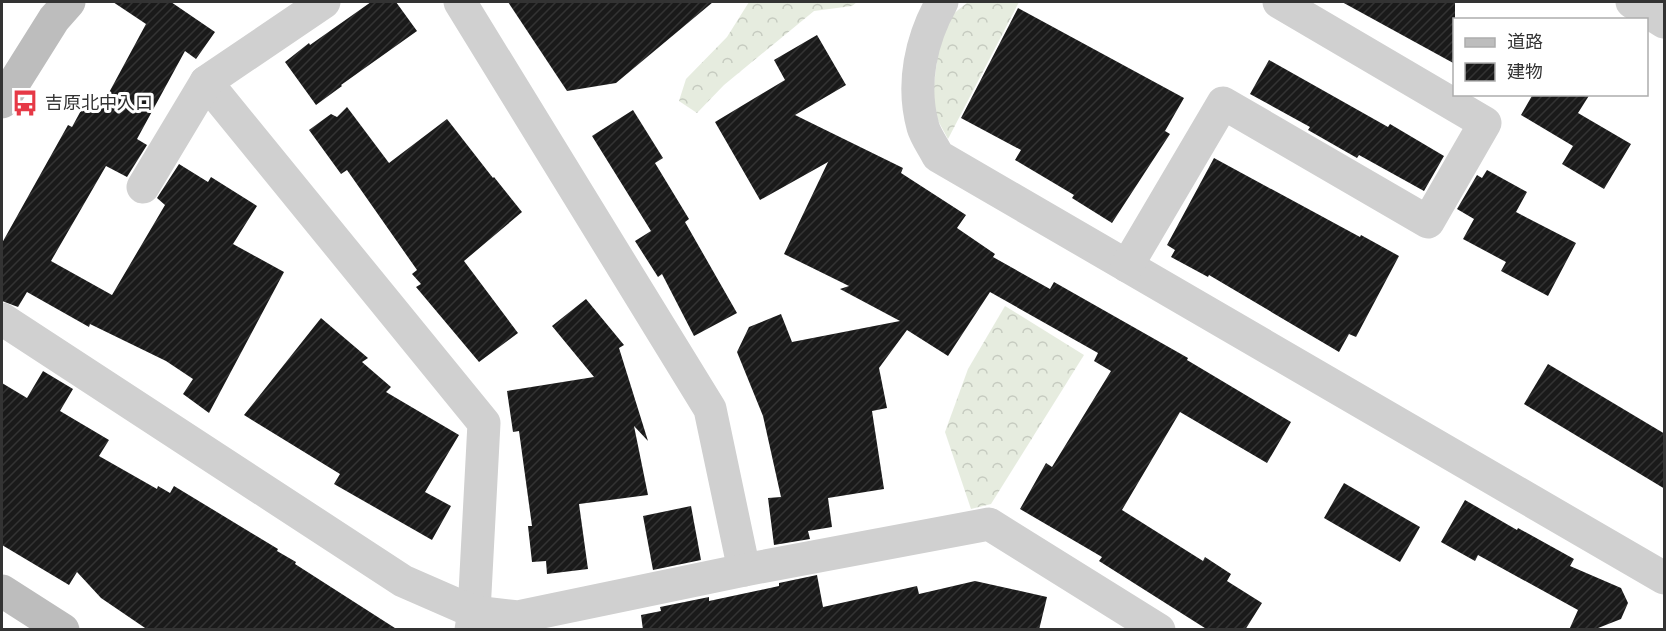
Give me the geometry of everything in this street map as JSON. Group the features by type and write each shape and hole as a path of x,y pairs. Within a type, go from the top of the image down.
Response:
{"street":[{"path":"2,102 54,19 69,2"},
{"path":"143,187 206,82 324,2"},
{"path":"460,2 710,408 744,570"},
{"path":"942,2 930,24 918,82 918,99 924,129 938,156 1665,578"},
{"path":"1128,266 1223,103 1428,222 1485,123 1279,2"},
{"path":"1632,2 1665,22"},
{"path":"206,82 484,423 472,621"},
{"path":"2,319 403,581 472,621 518,617 744,570 989,524 1159,630"},
{"path":"2,591 63,630"}],"green space":[{"path":"749,2 857,2 852,6 814,11 724,85 697,113 679,101 686,79 727,37"},
{"path":"968,2 1019,2 948,139 936,117 933,93 939,43 952,15"},
{"path":"1005,306 1084,355 991,504 971,509 945,432 968,369"}],"building":[{"path":"113,2 171,2 215,32 196,59 185,51 137,139 147,145 127,177 106,166 51,261 112,295 165,205 157,198 179,164 208,182 211,177 257,206 233,244 284,272 209,413 183,394 193,379 166,361 90,324 89,327 27,292 18,307 2,301 2,243 68,125 72,127 84,105 98,113 146,24"},
{"path":"371,2 396,2 417,31 316,105 285,62 309,43 310,45"},
{"path":"508,2 713,2 616,83 567,91"},
{"path":"1342,2 1455,2 1453,63"},
{"path":"1018,8 1184,98 1165,131 1170,134 1112,223 1072,198 1074,195 1015,160 1021,150 961,118"},
{"path":"817,35 846,85 795,115 903,168 901,173 966,215 957,228 995,254 993,257 1050,289 1054,282 1188,358 1187,360 1291,422 1267,463 1180,412 1122,510 1203,561 1205,557 1231,574 1227,581 1262,603 1245,630 1208,630 1099,561 1102,557 1020,509 1046,463 1052,467 1111,371 1094,361 1098,353 990,292 948,356 907,330 879,368 887,408 872,411 884,489 828,498 832,527 808,531 810,539 774,545 768,498 781,497 763,416 737,352 749,327 781,314 792,342 900,321 840,289 849,286 784,254 828,162 760,200 715,122 785,80 774,60"},
{"path":"1269,60 1388,127 1390,124 1444,156 1424,191 1359,155 1357,158 1308,130 1310,127 1250,94"},
{"path":"1532,96 1589,96 1578,113 1631,144 1604,189 1562,164 1573,146 1521,115"},
{"path":"347,107 389,163 447,119 522,212 464,261 518,333 479,362 416,287 421,284 412,274 417,270 347,170 341,174 309,130 331,114 337,117"},
{"path":"633,110 663,158 655,163 689,219 685,222 737,313 694,336 662,274 658,277 635,241 651,231 592,136"},
{"path":"1214,158 1399,256 1356,337 1349,334 1339,352 1209,275 1208,277 1171,257 1175,250 1167,245"},
{"path":"1487,170 1527,192 1516,212 1576,243 1548,296 1501,271 1506,262 1463,239 1474,219 1457,209 1477,175 1482,178"},
{"path":"586,299 624,345 619,348 648,441 634,426 648,495 579,504 588,569 547,574 546,561 532,562 528,526 532,526 519,431 513,432 507,391 594,377 552,326"},
{"path":"321,318 368,358 362,362 391,387 386,392 459,435 425,492 451,506 432,540 334,484 340,474 244,415"},
{"path":"1548,364 1665,434 1665,489 1524,404"},
{"path":"43,371 73,389 60,411 109,440 99,456 157,489 158,486 170,493 174,486 278,549 277,551 296,562 295,564 398,630 148,630 101,598 77,572 69,585 2,545 2,383 27,398"},
{"path":"1344,483 1420,527 1400,562 1324,518"},
{"path":"1465,500 1574,559 1570,566 1621,588 1628,603 1621,619 1593,630 1569,630 1578,610 1478,555 1475,561 1441,542"},
{"path":"691,506 701,560 653,570 643,516"},
{"path":"817,575 823,607 917,586 919,594 975,581 1047,597 1039,630 643,630 641,615 661,611 660,607 709,597 709,601 779,586 779,583"}],"place":[{"name":"吉原北中入口","path":"25,103"}]}
